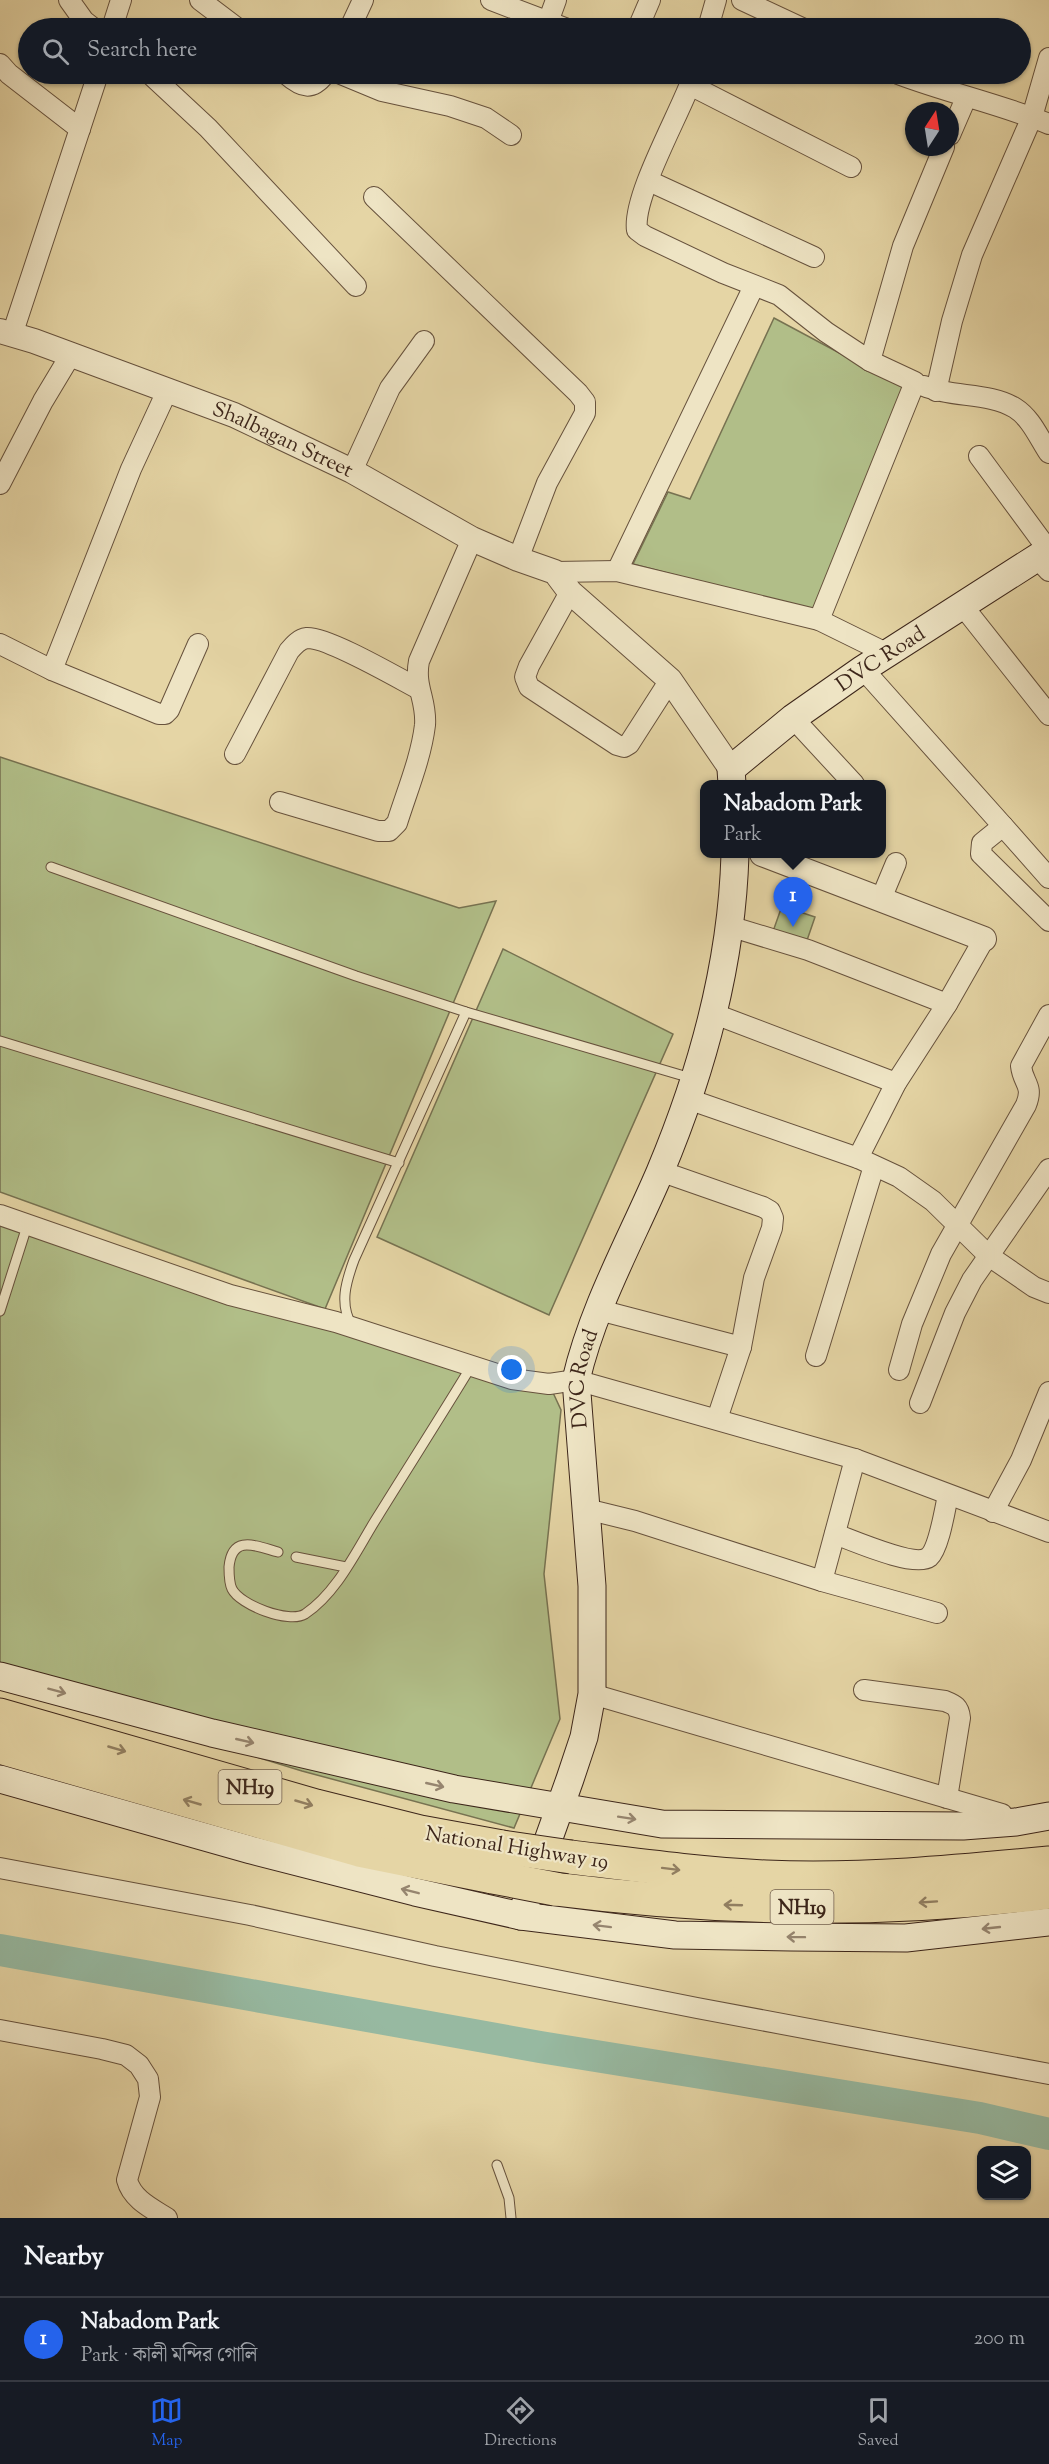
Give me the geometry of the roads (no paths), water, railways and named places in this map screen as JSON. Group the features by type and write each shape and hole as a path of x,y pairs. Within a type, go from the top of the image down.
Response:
{"highway":[{"name":"National Highway 19","path":"0,1715 316,1806 420,1832 571,1857 687,1871 768,1877 898,1876 1049,1863"},
{"name":"NH19","path":"0,1747 359,1850 555,1890 638,1899 806,1907 875,1906 1049,1892"}],"main road":[{"name":"DVC Road","path":"732,777 793,718 886,652 962,605 1046,558"},
{"name":"DVC Road","path":"521,1916 584,1737 592,1694 594,1644 576,1380 582,1352 660,1171 691,1089 724,959 734,886 735,858"},
{"path":"0,1676 224,1736 454,1789 662,1824 963,1826 1016,1822 1049,1816"},
{"path":"0,1779 262,1853 415,1893 521,1916 675,1935 803,1937 906,1938 1049,1922"}],"street":[{"path":"69,0 82,18"},
{"path":"115,18 121,0"},
{"path":"200,0 224,18"},
{"path":"355,18 363,0"},
{"path":"491,0 539,18"},
{"path":"556,0 557,18"},
{"path":"642,18 650,0"},
{"path":"711,18 716,0"},
{"path":"742,0 776,7 790,18"},
{"path":"936,391 952,321 972,255 1040,121 1049,58"},
{"path":"0,64 18,81"},
{"path":"22,84 80,129"},
{"path":"6,333 95,84"},
{"path":"161,84 208,129 356,286"},
{"path":"300,84 309,86 318,84"},
{"path":"365,84 382,91 450,106 486,118 511,135"},
{"path":"690,84 649,181 636,222 638,230 645,236 754,286 779,295 826,332 870,361 936,391 996,400 1015,408 1029,421 1049,453"},
{"path":"701,84 851,166"},
{"path":"926,84 966,98 1000,106 1040,121"},
{"path":"959,114 966,98"},
{"path":"870,361 903,246 940,156"},
{"path":"649,181 814,257"},
{"path":"374,197 585,402 585,413 581,425 547,483 518,560"},
{"path":"617,571 754,286"},
{"name":"Shalbagan Street","path":"6,333 168,389 234,415 352,471 472,539 518,560 555,572"},
{"path":"352,471 390,388 424,341"},
{"path":"0,484 43,401 70,356"},
{"path":"819,620 915,382"},
{"path":"52,670 131,469 168,389"},
{"path":"979,456 1046,558"},
{"path":"280,802 378,831 389,831 397,823 425,725 425,705 416,676 419,662 472,539"},
{"path":"555,572 617,571 819,620 886,652"},
{"path":"555,572 570,592 670,680 732,777"},
{"path":"570,592 529,666 525,677 529,687 598,733 624,747 634,738 670,680"},
{"path":"962,605 1049,715"},
{"path":"235,754 289,651 297,642 306,638 320,640 360,658 419,689"},
{"path":"0,644 52,670 159,714 165,714 169,710 198,644"},
{"path":"863,669 1049,878"},
{"path":"793,718 850,780"},
{"path":"1003,826 982,843 981,854 1049,921"},
{"path":"773,858 984,939 946,1005 896,1083 866,1162 816,1356"},
{"path":"881,899 896,863"},
{"path":"729,926 808,950 946,1005"},
{"path":"712,1013 896,1083"},
{"path":"898,1370 925,1289 956,1224 1026,1105 1030,1095 1029,1085 1022,1074 1021,1066 1049,1015"},
{"path":"691,1089 899,1177 924,1195 989,1256 1034,1287 1049,1293"},
{"path":"920,1403 955,1313 972,1280 1049,1169"},
{"path":"660,1171 763,1207 770,1211 773,1218 772,1228 754,1278 741,1347 717,1419"},
{"path":"0,1215 230,1295 353,1328 512,1379 549,1384 576,1380 855,1459 1049,1532"},
{"path":"599,1310 741,1347"},
{"path":"993,1512 1021,1460 1049,1392"},
{"path":"822,1581 855,1459"},
{"path":"835,1534 919,1561 929,1557 935,1546 948,1495"},
{"path":"586,1509 635,1521 822,1581 937,1613"},
{"path":"864,1690 945,1701 955,1705 959,1710 947,1798"},
{"path":"592,1694 1002,1814"},
{"path":"0,1868 250,1915 435,1956 697,2008 1049,2074"},
{"path":"0,2030 126,2055 140,2065 148,2079 150,2097 127,2180 136,2197 167,2218"}],"lane":[{"path":"51,867 251,940 691,1089"},
{"path":"353,1328 347,1317 344,1301 346,1282 466,1012"},
{"path":"0,1041 399,1163"},
{"path":"0,1311 28,1223"},
{"path":"278,1552 251,1544 240,1545 230,1560 231,1588 240,1599 282,1616 301,1616 320,1604 346,1567 472,1365"},
{"path":"296,1557 346,1567"},
{"path":"497,2165 509,2198 511,2218"}],"waterway":[{"path":"0,1950 540,2047 980,2118 1049,2134"}],"place":[{"name":"Nabadom Park","path":"793,927"}]}
